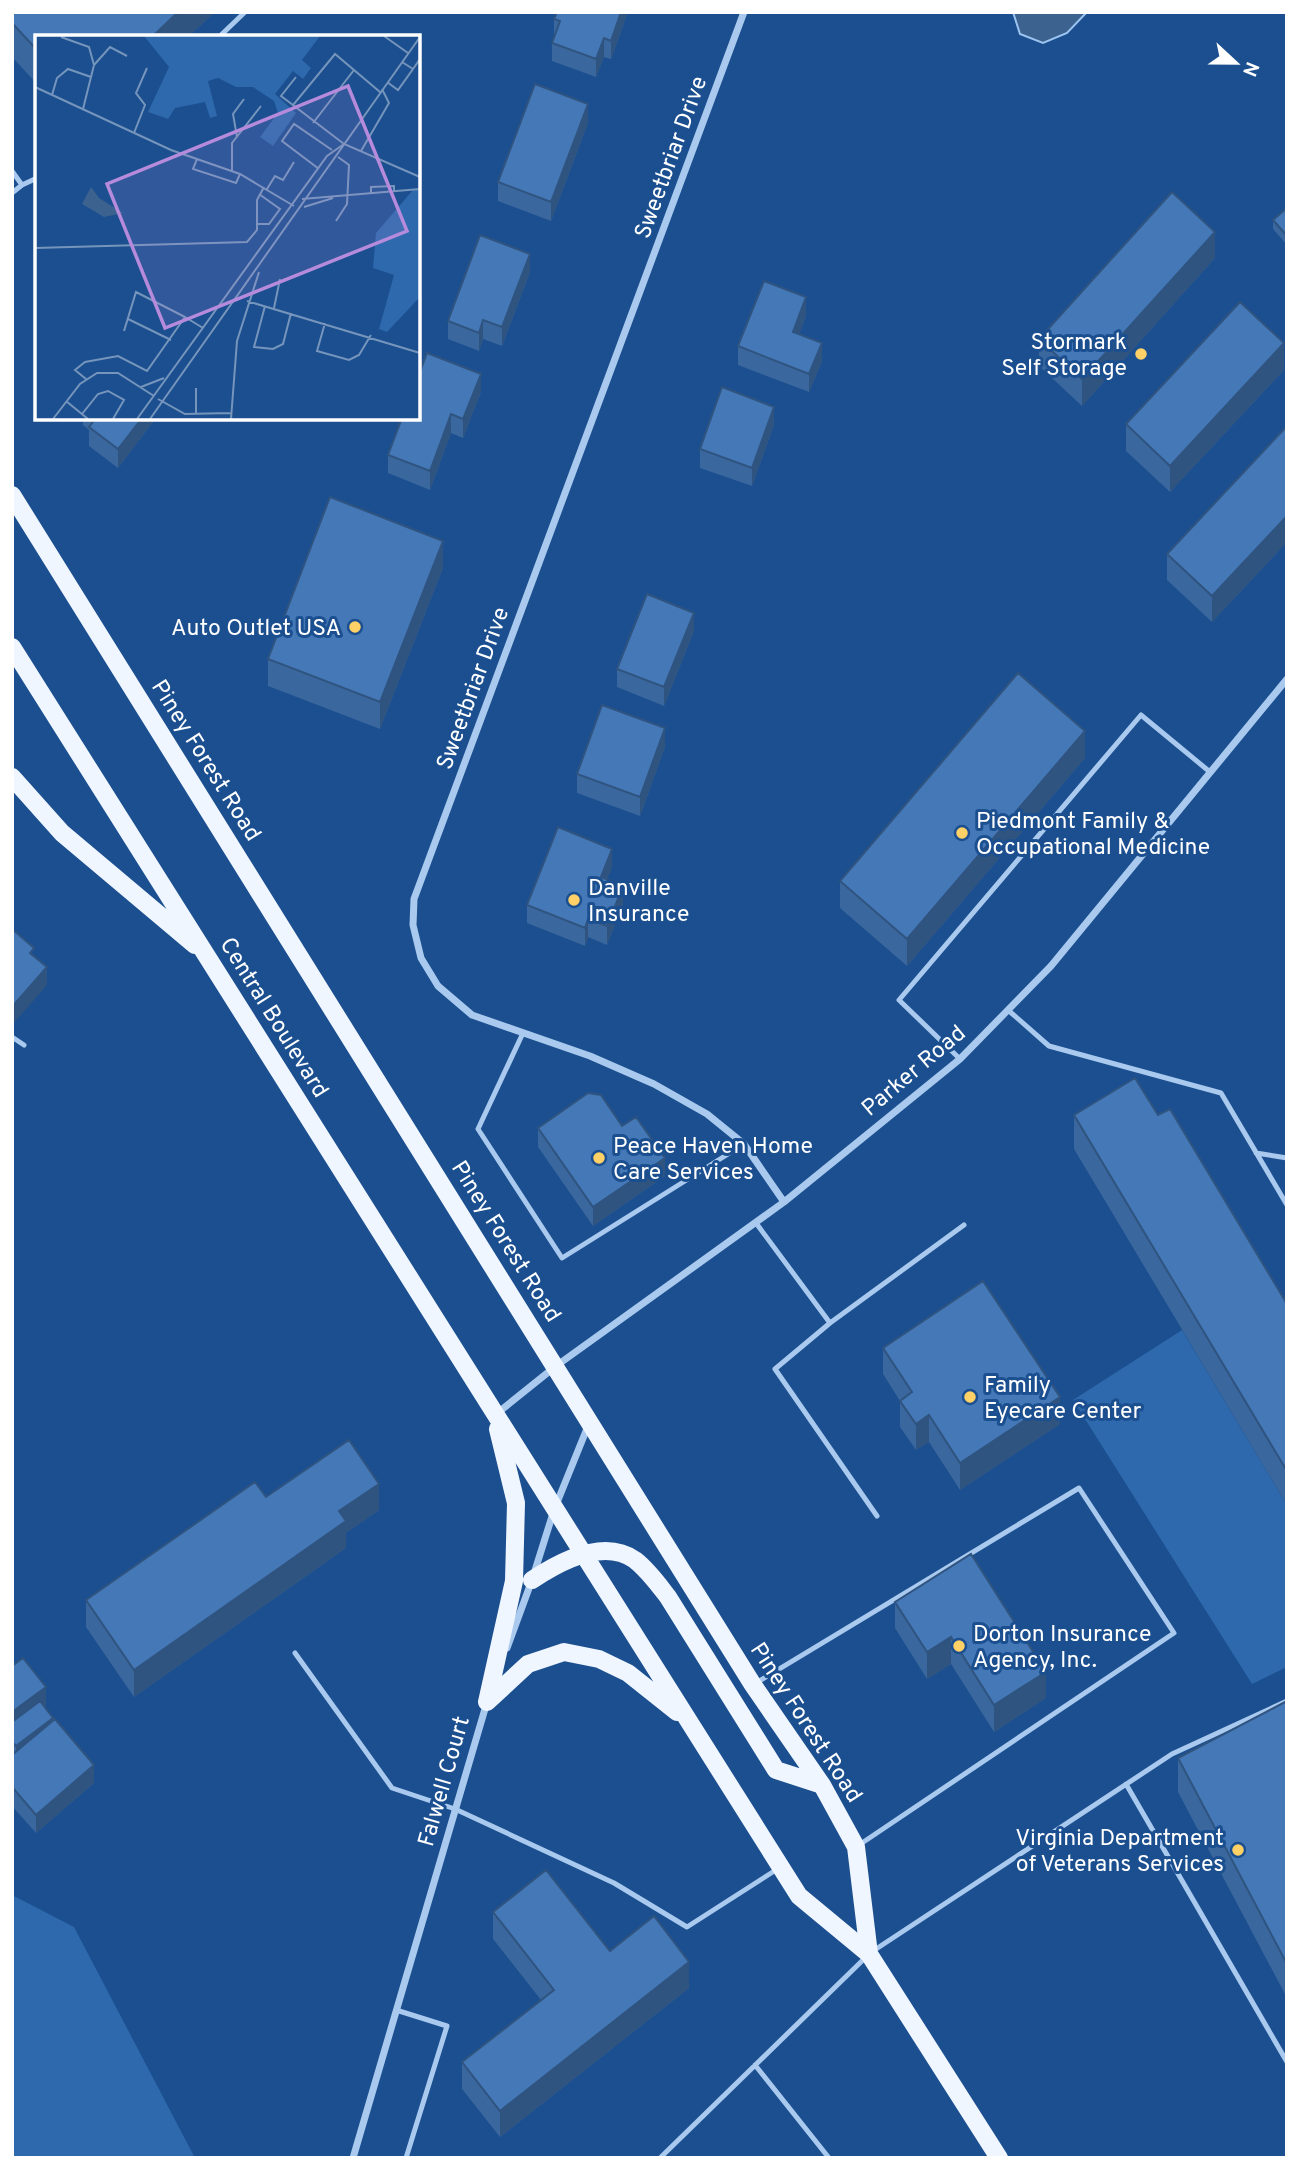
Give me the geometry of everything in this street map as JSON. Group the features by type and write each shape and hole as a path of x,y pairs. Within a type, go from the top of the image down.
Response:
{"main road":[{"name":"Piney Forest Road","path":"12,495 752,1685 822,1785 856,1847 869,1954"},
{"name":"Central Boulevard","path":"12,647 494,1415"},
{"path":"12,777 62,833 209,957"},
{"name":"Piney Forest Road","path":"494,1415 799,1896 869,1954 999,2158"},
{"path":"487,1702 513,1581 516,1503 494,1415"},
{"path":"532,1580 549,1568 597,1552 614,1552 633,1559 652,1576 668,1597 776,1770 822,1785"},
{"path":"487,1702 528,1664 564,1652 600,1659 628,1673 688,1720"}],"street":[{"name":"Sweetbriar Drive","path":"744,12 414,899 414,925 421,958 438,985 472,1015 590,1056 654,1084 706,1114 744,1144 784,1202"},
{"name":"Parker Road","path":"494,1415 556,1366 784,1202 960,1059 1051,966 1287,679"},
{"name":"Falwell Court","path":"353,2158 487,1702 532,1580 554,1510 590,1421"}],"lane":[{"path":"221,35 245,12"},
{"path":"12,171 22,185"},
{"path":"12,193 35,179"},
{"path":"960,1059 899,1000 1141,715 1210,772"},
{"path":"1008,1010 1049,1046 1221,1093 1287,1205"},
{"path":"523,1033 478,1129 562,1258 744,1144"},
{"path":"12,1037 24,1045"},
{"path":"1256,1153 1287,1158"},
{"path":"756,1223 830,1323"},
{"path":"877,1516 775,1369 830,1323 964,1225"},
{"path":"752,1685 1079,1488 1174,1633 856,1847"},
{"path":"295,1653 392,1788 455,1809 614,1883 687,1927 781,1867"},
{"path":"660,2158 869,1954 1172,1754 1287,1701"},
{"path":"1126,1784 1287,2062"},
{"path":"396,2010 447,2026 406,2158"},
{"path":"755,2065 829,2158"}],"shaded area":[{"path":"1013,12 1087,12 1067,33 1043,43 1020,34"},
{"path":"1182,1330 1287,1505 1287,1667 1252,1684 1073,1400"},
{"path":"12,1895 74,1927 195,2158 12,2158"}],"building":[{"path":"12,12 178,12 154,35 35,35 35,48 12,23"},
{"path":"557,12 621,12 611,41 604,38 596,59 552,43 560,21 554,19"},
{"path":"535,84 588,104 551,202 498,182"},
{"path":"1172,192 1215,232 1082,379 1039,339"},
{"path":"1287,208 1287,236 1273,220"},
{"path":"480,235 530,254 502,327 483,320 479,333 448,321"},
{"path":"764,281 806,297 793,332 822,343 809,374 738,346"},
{"path":"1240,302 1284,343 1170,466 1126,424"},
{"path":"427,353 481,374 463,419 451,414 430,471 388,455 401,420 420,420 420,372"},
{"path":"722,387 774,407 752,468 700,449"},
{"path":"94,420 140,420 118,449 89,427"},
{"path":"1287,426 1287,516 1212,596 1167,554"},
{"name":"Auto Outlet USA","path":"330,497 443,541 380,702 268,659"},
{"path":"647,594 694,613 664,687 617,669"},
{"name":"Piedmont Family & Occupational Medicine","path":"1018,673 1085,731 907,939 840,881"},
{"path":"602,705 665,728 640,797 577,774"},
{"name":"Danville Insurance","path":"558,827 612,849 601,877 623,886 607,926 588,919 585,928 527,905"},
{"path":"12,929 34,948 30,953 47,967 12,1007"},
{"path":"1135,1078 1158,1115 1170,1109 1287,1304 1287,1471 1074,1115"},
{"name":"Peace Haven Home Care Services","path":"588,1093 601,1095 622,1126 636,1117 665,1158 593,1207 538,1128"},
{"name":"Family Eyecare Center","path":"983,1281 1060,1397 960,1463 929,1415 916,1424 900,1401 912,1392 883,1348"},
{"path":"349,1440 379,1484 339,1511 346,1521 134,1670 86,1600 255,1482 266,1497"},
{"name":"Dorton Insurance Agency, Inc.","path":"971,1554 1046,1672 994,1705 951,1637 927,1652 895,1602"},
{"path":"23,1658 46,1687 12,1712 12,1666"},
{"path":"40,1701 53,1718 16,1746 12,1742 12,1722"},
{"path":"1287,1701 1287,1964 1178,1758"},
{"path":"55,1719 94,1765 36,1815 12,1787 12,1755"},
{"path":"546,1870 610,1951 654,1916 689,1962 500,2111 462,2062 554,1990 493,1912"}],"place":[{"name":"Stormark Self Storage","path":"1141,354"},
{"name":"Auto Outlet USA","path":"355,627"},
{"name":"Piedmont Family & Occupational Medicine","path":"962,833"},
{"name":"Danville Insurance","path":"574,900"},
{"name":"Peace Haven Home Care Services","path":"599,1158"},
{"name":"Family Eyecare Center","path":"970,1397"},
{"name":"Dorton Insurance Agency, Inc.","path":"959,1646"},
{"name":"Virginia Department of Veterans Services","path":"1238,1850"}]}
